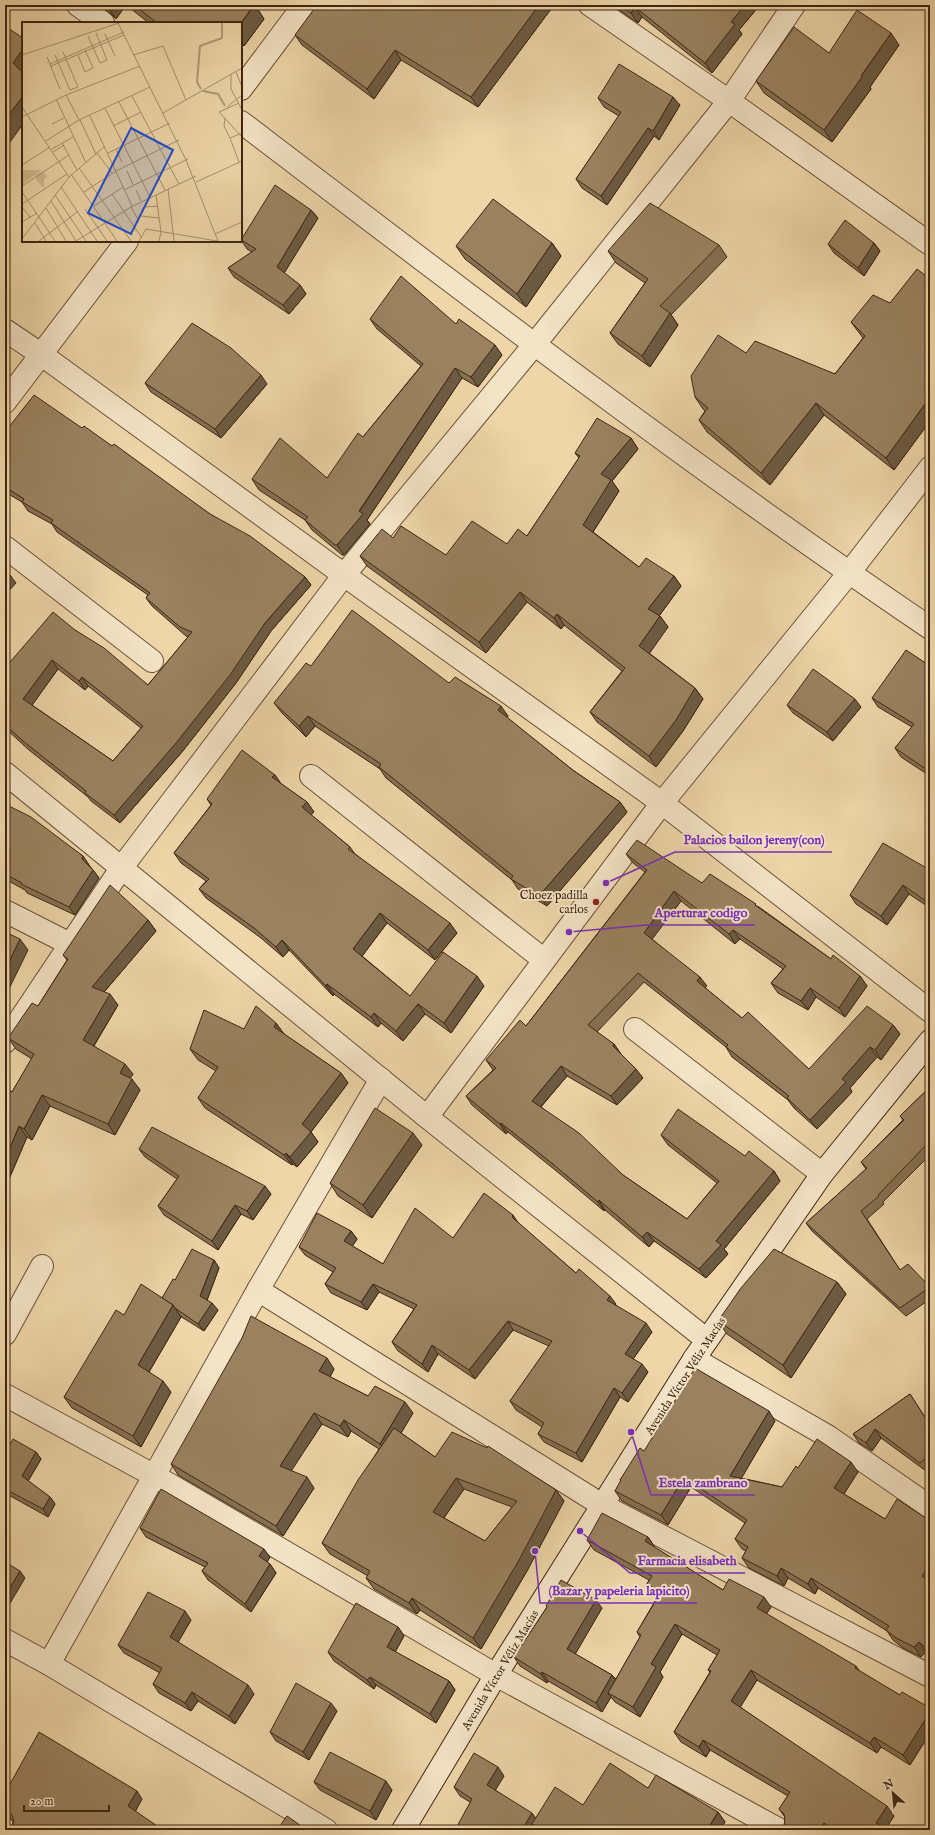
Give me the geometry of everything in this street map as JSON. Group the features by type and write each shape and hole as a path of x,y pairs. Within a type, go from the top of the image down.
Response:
{"street":[{"path":"78,5 103,22"},
{"path":"242,88 304,5"},
{"path":"590,5 729,101 930,244"},
{"path":"5,1042 122,867 344,575 534,345 729,101 794,5"},
{"path":"242,123 534,345 849,573 930,628"},
{"path":"5,402 126,242"},
{"path":"5,330 42,355 344,575 662,803 930,1011"},
{"path":"427,1117 662,803 849,573 930,468"},
{"path":"5,547 152,661"},
{"path":"5,773 427,1117 707,1340"},
{"path":"310,776 544,960"},
{"path":"5,911 70,944"},
{"path":"636,1029 822,1174"},
{"name":"Avenida Víctor Véliz Macías","path":"403,1830 496,1675 694,1359 822,1174 930,1041"},
{"path":"49,1664 258,1290 381,1079"},
{"path":"5,1334 42,1266"},
{"path":"258,1290 602,1505 930,1676"},
{"path":"694,1359 829,1437 930,1506"},
{"path":"5,1394 155,1476 496,1675 780,1830"},
{"path":"5,1640 49,1664 326,1830"}],"building":[{"path":"134,5 254,5 242,22 156,22"},
{"path":"317,5 539,5 471,97 395,50 367,89 295,35"},
{"path":"619,5 745,5 731,22 735,24 705,63 635,7 631,13"},
{"path":"857,10 891,33 824,130 756,81 794,27 829,53"},
{"path":"5,26 22,37 22,50 13,63 22,72 22,97 5,120"},
{"path":"619,64 673,97 653,131 648,128 601,196 576,179 621,112 598,98"},
{"path":"275,185 311,210 277,267 300,285 283,305 228,268 256,249 242,241"},
{"path":"493,199 552,243 517,294 456,246"},
{"path":"650,203 719,245 660,306 670,313 642,356 610,333 648,279 608,251"},
{"path":"845,220 874,243 858,268 828,244"},
{"path":"917,269 930,279 930,397 886,458 816,403 761,473 699,420 708,408 695,397 691,376 718,335 746,353 755,341 835,374 865,336 851,322 873,295 890,303"},
{"path":"401,276 456,324 459,319 495,345 471,377 455,368 359,511 363,514 337,545 335,545 305,520 308,517 252,479 280,438 327,478 358,433 363,437 423,364 370,319"},
{"path":"192,323 231,348 261,375 215,429 145,383"},
{"path":"34,395 82,428 84,426 112,446 114,444 210,514 250,536 305,577 265,623 230,675 176,743 114,815 85,793 86,791 5,725 5,668 53,612 75,630 104,648 148,685 192,632 180,627 146,598 150,593 51,523 53,520 22,502 24,499 5,487 5,432","holes":["52,660 79,681 82,677 143,726 113,761 23,699"]},
{"path":"597,418 631,438 601,474 611,480 583,525 639,567 646,558 674,576 648,609 660,616 639,646 695,688 676,720 649,756 590,712 625,668 557,614 554,618 520,592 479,642 360,556 382,529 393,538 401,526 446,555 472,521 507,544 518,529 527,536 580,456 575,453"},
{"path":"5,571 10,575 5,580"},
{"path":"352,610 449,683 455,677 501,706 498,710 574,771 620,802 539,896 511,879 513,876 379,767 381,764 308,716 299,726 274,703 306,663 311,666"},
{"path":"906,650 930,666 930,765 926,769 895,748 914,724 872,698"},
{"path":"813,669 855,699 827,732 787,705"},
{"path":"242,750 275,775 272,777 307,802 302,807 350,847 348,849 450,923 428,950 380,913 353,949 410,996 443,952 477,976 444,1023 418,1004 396,1031 374,1013 371,1017 327,984 326,986 282,940 276,947 254,928 199,889 209,879 174,853 212,804 207,799"},
{"path":"5,804 31,817 83,856 82,859 93,870 69,907 21,884 22,883 5,874"},
{"path":"637,840 702,883 710,874 756,904 755,905 831,959 833,955 860,976 839,1008 810,988 801,1001 771,983 786,966 733,930 729,934 674,891 644,933 700,977 697,981 742,1018 748,1012 809,1069 867,1006 893,1025 875,1050 870,1047 842,1079 846,1082 810,1120 787,1098 789,1096 726,1047 728,1045 638,973 588,1025 614,1044 613,1046 636,1069 611,1096 561,1066 532,1101 579,1133 623,1175 687,1219 719,1181 661,1135 678,1109 745,1156 749,1151 774,1171 716,1241 721,1245 699,1269 647,1232 642,1237 599,1200 598,1202 554,1165 466,1096 496,1068 486,1060 520,1020 526,1026 647,870 626,854"},
{"path":"883,843 930,870 930,904 903,885 881,916 850,895"},
{"path":"110,885 148,920 92,987 110,994 83,1040 125,1064 120,1073 132,1079 108,1124 42,1095 24,1129 19,1126 5,1160 5,1088 12,1092 34,1054 8,1038 32,1003 38,1006 68,959 63,955"},
{"path":"5,932 20,939 5,970"},
{"path":"256,1006 276,1023 274,1027 341,1073 302,1124 311,1132 290,1157 286,1153 284,1155 198,1098 218,1067 190,1049 204,1010 244,1029"},
{"path":"930,1087 930,1144 929,1145 928,1143 878,1195 879,1196 861,1211 900,1270 908,1264 930,1287 900,1308 806,1223 867,1168 861,1162 904,1120 900,1116"},
{"path":"375,1108 413,1133 363,1205 330,1183"},
{"path":"152,1127 265,1186 247,1211 235,1205 212,1241 158,1206 179,1176 139,1149"},
{"path":"484,1193 513,1215 512,1217 576,1273 579,1269 610,1296 607,1300 646,1323 625,1354 642,1364 622,1393 614,1388 576,1453 538,1434 544,1423 510,1401 552,1341 508,1321 469,1370 432,1345 422,1364 392,1342 417,1305 373,1284 361,1302 325,1284 336,1268 299,1247 317,1213 351,1231 344,1241 383,1264 415,1208 453,1238"},
{"path":"192,1249 214,1260 200,1296 212,1303 198,1324 162,1298 173,1279 175,1280"},
{"path":"774,1249 837,1282 783,1365 718,1321 741,1288"},
{"path":"141,1284 173,1305 138,1365 163,1381 133,1436 64,1397 116,1310 124,1315"},
{"path":"251,1316 327,1358 319,1371 368,1396 375,1386 405,1402 380,1444 344,1420 340,1426 314,1413 280,1466 307,1477 276,1526 171,1464 242,1338"},
{"path":"695,1368 769,1411 730,1476 782,1487 796,1466 798,1468 817,1439 851,1462 834,1488 885,1519 897,1499 930,1521 930,1565 922,1576 930,1582 930,1651 919,1642 914,1647 896,1638 886,1630 889,1626 811,1578 808,1584 781,1568 777,1576 742,1558 748,1547 735,1539 747,1520 684,1477 661,1515 615,1491 620,1480 640,1448 644,1451"},
{"path":"910,1394 930,1425 930,1454 920,1463 875,1429 866,1443 853,1434"},
{"path":"394,1428 435,1457 452,1432 487,1448 488,1446 556,1490 519,1560 473,1638 412,1598 409,1603 366,1578 370,1571 322,1543 358,1480","holes":["456,1478 517,1501 485,1541 433,1512"]},
{"path":"13,1439 36,1452 22,1476 50,1497 43,1509 5,1489 5,1453"},
{"path":"161,1489 264,1549 259,1556 270,1564 245,1604 202,1571 208,1563 140,1528"},
{"path":"602,1513 648,1537 645,1541 723,1590 729,1579 764,1597 757,1608 856,1666 855,1668 900,1695 902,1692 930,1708 930,1712 903,1755 874,1737 870,1743 751,1670 731,1701 887,1806 876,1823 889,1830 834,1830 824,1823 819,1830 780,1830 784,1826 785,1820 784,1814 779,1809 790,1792 703,1740 699,1747 674,1732 711,1671 708,1670 720,1650 675,1624 651,1664 656,1667 633,1707 608,1693 641,1635 637,1632 661,1592 647,1584 652,1576 587,1540"},
{"path":"5,1562 20,1571 5,1596"},
{"path":"561,1580 596,1600 567,1649 612,1675 596,1703 542,1672 541,1674 514,1657 547,1607 546,1606"},
{"path":"148,1592 185,1611 170,1637 248,1685 229,1716 192,1692 185,1703 153,1684 162,1668 118,1645"},
{"path":"356,1603 398,1627 387,1647 449,1681 430,1714 370,1677 367,1680 328,1652"},
{"path":"296,1683 331,1703 303,1752 270,1732"},
{"path":"39,1732 137,1791 128,1806 163,1830 10,1830 14,1821 12,1815 5,1810 5,1793"},
{"path":"330,1752 386,1781 370,1811 314,1782"},
{"path":"474,1753 498,1767 487,1785 532,1813 522,1830 455,1830 472,1799 454,1787"},
{"path":"610,1763 648,1788 656,1775 718,1812 707,1830 542,1830 532,1824 555,1787 583,1805"},
{"path":"287,1816 307,1830 277,1830"}],"place":[{"name":"Palacios bailon jereny(con)","path":"606,883"},
{"name":"Choez padilla carlos","path":"596,902"},
{"name":"Aperturar codigo","path":"569,932"},
{"name":"Estela zambrano","path":"631,1432"},
{"name":"Farmacia elisabeth","path":"580,1531"},
{"name":"(Bazar y papeleria lapicito)","path":"535,1551"}]}
